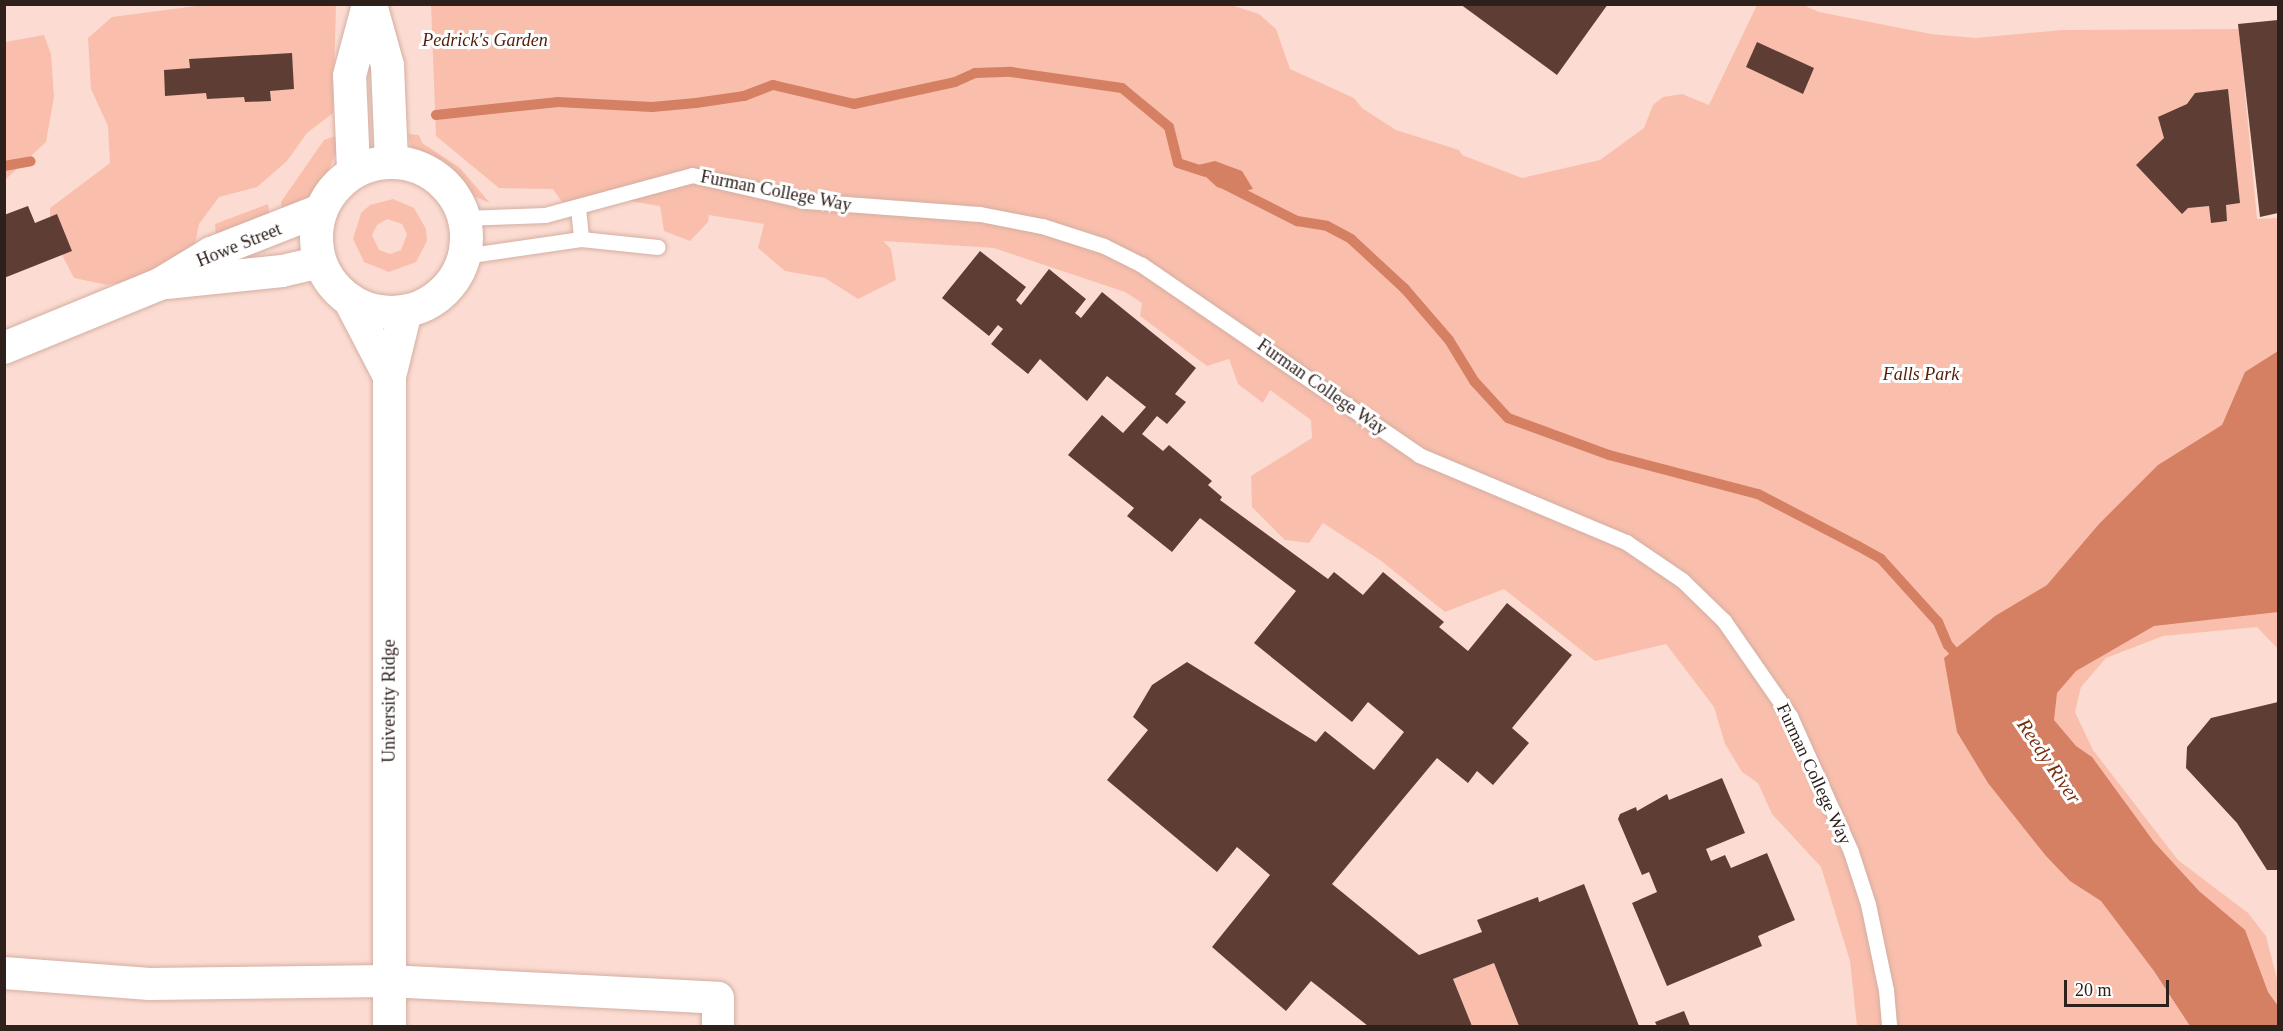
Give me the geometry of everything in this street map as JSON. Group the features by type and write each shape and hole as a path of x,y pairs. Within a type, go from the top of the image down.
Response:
{"street":[{"path":"369,4 387,65 392,162"},
{"path":"354,169 349,75 369,4"},
{"path":"392,162 419,167 442,182 463,218 464,256 451,282 436,297 405,311 382,311 349,299 332,283 320,262 316,236 321,210 328,195 354,169 392,162"},
{"name":"Howe Street","path":"4,348 160,284 211,253 321,210"},
{"name":"Howe Street","path":"160,284 282,272 320,262"},
{"name":"University Ridge","path":"349,299 389,376"},
{"name":"University Ridge","path":"389,1026 389,376 405,311"},
{"path":"4,973 150,984 388,981 718,998 718,1026"}],"lane":[{"name":"Furman College Way","path":"463,218 545,215 578,208 692,175 806,201 980,214 1042,226 1104,246 1166,280 1419,455 1626,542 1682,580 1724,621 1790,716 1860,872 1886,990 1889,1026"},
{"path":"578,208 581,239"},
{"path":"464,256 581,239 658,247"}],"green space":[{"path":"204,5 336,5 333,113 307,133 287,161 257,187 219,197 199,224 194,249 147,277 107,285 74,278 50,232 50,208 110,163 108,126 91,89 88,38 112,17"},
{"name":"Falls Park","path":"431,5 1231,5 1259,14 1276,29 1290,69 1354,98 1362,108 1396,130 1459,150 1462,155 1522,178 1600,160 1644,128 1653,105 1663,97 1682,94 1709,105 1757,5 1803,5 1819,12 1931,34 1976,38 2062,30 2239,29 2257,219 2278,218 2278,649 2257,627 2163,636 2106,658 2081,687 2075,712 2093,750 2178,860 2248,913 2266,936 2278,983 2278,1026 1857,1026 1850,961 1821,867 1772,814 1758,783 1742,772 1725,744 1714,707 1666,644 1595,661 1504,589 1445,612 1380,560 1323,523 1309,543 1285,540 1252,507 1251,476 1312,438 1311,420 1270,390 1263,403 1238,384 1229,359 1207,366 1140,316 1142,303 1125,292 994,248 883,241 891,249 896,280 858,299 825,278 785,271 758,248 764,224 709,215 708,222 690,241 664,231 660,206 629,201 562,202 553,189 499,188 436,136"},
{"path":"44,35 51,54 54,97 46,142 5,180 5,42"},
{"path":"408,134 419,135 422,143 460,168 490,203 473,196 442,163 412,149"},
{"path":"338,135 337,151 322,184 312,197 282,216 281,202 324,140"},
{"path":"393,199 414,208 426,229 427,241 416,262 389,272 364,262 353,239 361,213 370,205","holes":["387,219 402,224 407,234 401,250 390,254 379,250 372,235 377,225"]},
{"path":"268,204 270,221 216,238 215,224"},
{"path":"1494,963 1519,1026 1472,1026 1453,979"}],"water":[{"path":"1215,161 1242,171 1253,189 1235,193 1217,187 1194,166"},
{"name":"Reedy River","path":"2278,351 2278,612 2154,626 2076,671 2057,693 2054,720 2076,746 2092,757 2154,842 2199,891 2245,930 2268,992 2278,1006 2278,1026 2190,1026 2154,971 2101,901 2070,881 2046,856 1988,783 1957,732 1944,658 1995,616 2047,585 2099,524 2158,465 2222,425 2245,372"}],"building":[{"path":"1460,4 1608,4 1557,75"},
{"path":"2278,20 2278,213 2260,217 2238,24"},
{"path":"1757,42 1814,68 1803,94 1746,67"},
{"path":"292,53 294,89 270,91 271,101 245,102 244,97 207,99 206,93 165,96 164,70 190,68 189,59"},
{"path":"2228,89 2240,203 2226,205 2227,221 2211,223 2209,206 2188,208 2182,214 2136,165 2164,138 2158,117 2187,104 2195,93"},
{"path":"28,206 35,223 57,214 72,251 4,278 4,215"},
{"path":"980,251 1026,287 1016,300 1021,305 1049,269 1086,299 1075,313 1081,318 1102,292 1196,368 1175,394 1186,402 1167,424 1157,416 1142,434 1163,451 1169,445 1212,481 1208,485 1222,497 1220,500 1328,579 1334,572 1363,595 1383,572 1444,622 1439,627 1468,651 1507,603 1572,655 1512,728 1529,743 1493,785 1477,771 1468,783 1437,758 1332,884 1419,955 1482,932 1477,920 1538,897 1539,902 1584,884 1639,1026 1519,1026 1494,963 1453,979 1472,1026 1368,1026 1311,981 1286,1011 1212,947 1270,875 1237,847 1217,872 1107,780 1148,730 1133,717 1152,685 1187,662 1316,742 1325,731 1374,770 1404,732 1368,702 1352,722 1254,643 1296,591 1200,518 1172,552 1127,516 1134,508 1068,455 1102,415 1123,433 1146,407 1107,376 1087,401 1040,359 1028,374 991,344 1003,329 998,325 989,336 942,298"},
{"path":"2278,702 2278,870 2267,870 2237,823 2186,768 2187,747 2211,718"},
{"path":"1722,778 1745,833 1706,849 1711,861 1725,855 1731,868 1767,853 1795,920 1758,936 1762,946 1667,986 1632,903 1657,892 1649,872 1642,875 1618,819 1620,814 1636,807 1637,811 1667,794 1669,800"},
{"path":"1684,1011 1690,1026 1657,1026 1655,1022"}],"waterway":[{"path":"436,115 558,102 652,107 744,96 773,85 854,104 955,82 975,73 1011,72 1122,88 1169,127 1178,163 1205,172"},
{"path":"4,166 31,161"},
{"path":"1226,185 1297,221 1327,226 1351,239 1405,289 1449,340 1474,381 1508,418 1609,455 1758,494 1858,546 1881,559 1938,622 1948,645 1961,660"}],"park label":[{"name":"Pedrick's Garden","path":"485,40"}]}
